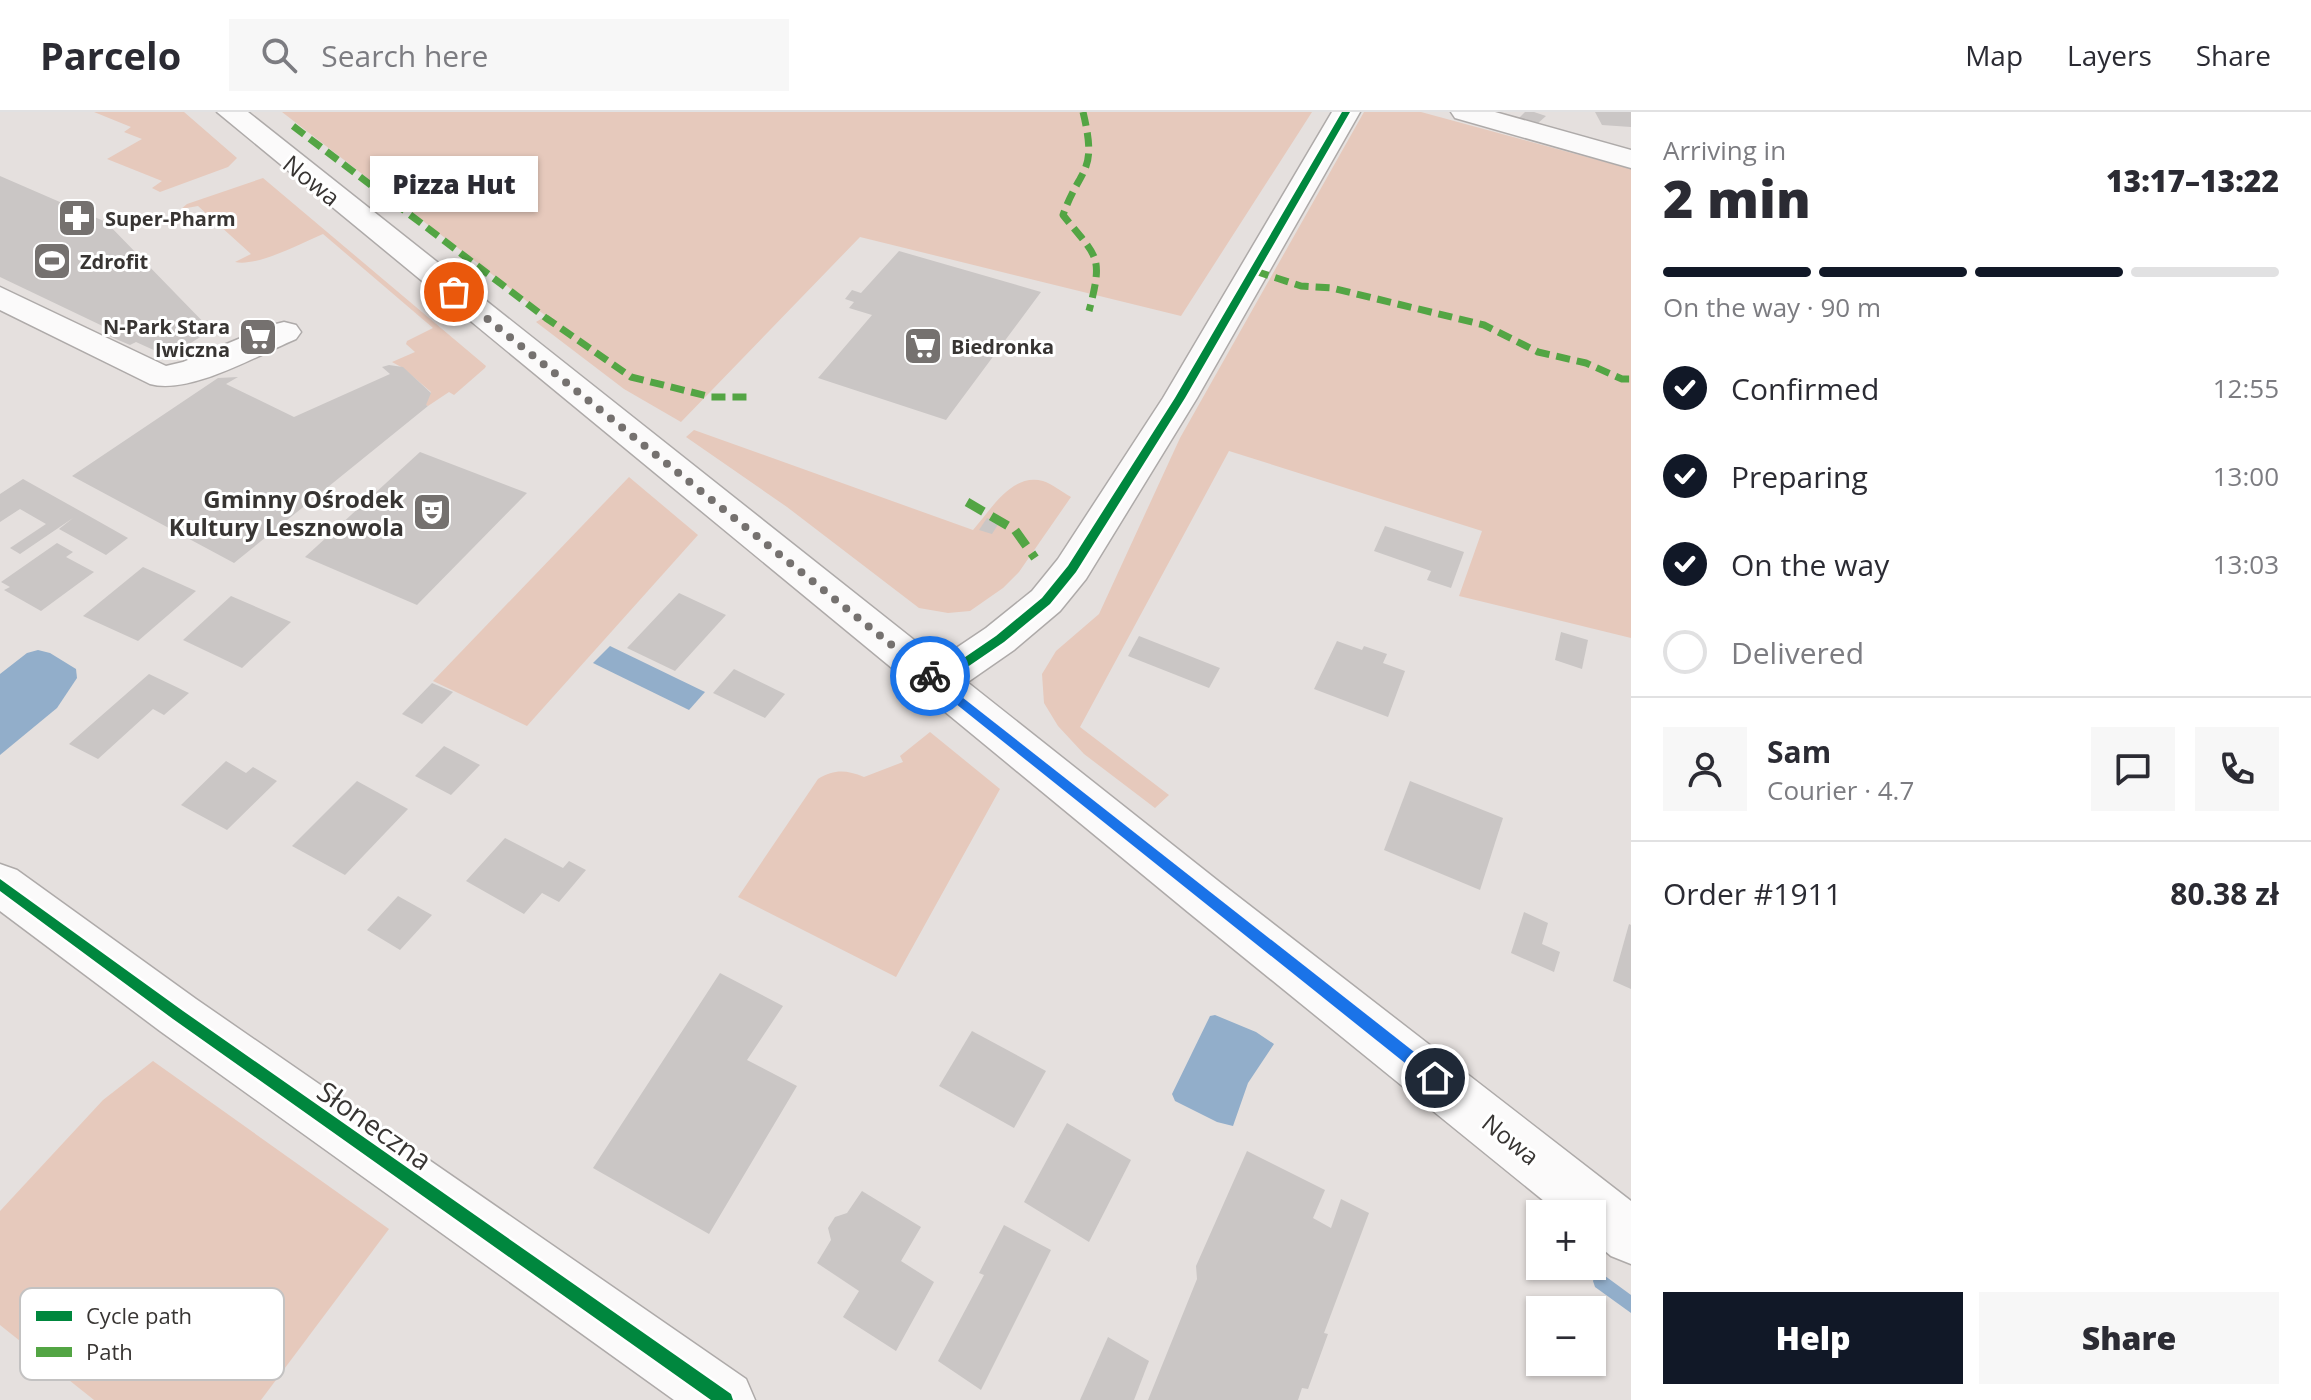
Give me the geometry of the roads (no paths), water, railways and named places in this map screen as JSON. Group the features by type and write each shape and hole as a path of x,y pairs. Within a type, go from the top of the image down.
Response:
{"main road":[{"name":"Nowa","path":"231,112 937,682 1631,1236"},
{"path":"937,682 1000,639 1046,601 1072,569 1187,385 1346,112"},
{"path":"1465,112 1631,159"},
{"path":"0,297 162,377 192,371 284,332"},
{"name":"Słoneczna","path":"0,884 189,1023 725,1400"}],"water":[{"path":"610,646 705,692 689,710 593,663"},
{"path":"38,650 50,653 76,669 77,678 57,708 0,755 0,674 27,653"},
{"path":"1215,1015 1256,1032 1274,1044 1248,1083 1233,1126 1217,1122 1175,1101 1172,1094 1210,1016"}],"waterway":[{"path":"1601,1281 1631,1305"}],"place":[{"name":"Super-Pharm","path":"77,218"},
{"name":"Zdrofit","path":"52,261"},
{"name":"Pizza Hut","path":"454,292"},
{"name":"N-Park Stara Iwiczna","path":"258,337"},
{"name":"Biedronka","path":"923,346"},
{"name":"Gminny Ośrodek Kultury Lesznowola","path":"432,512"}]}
